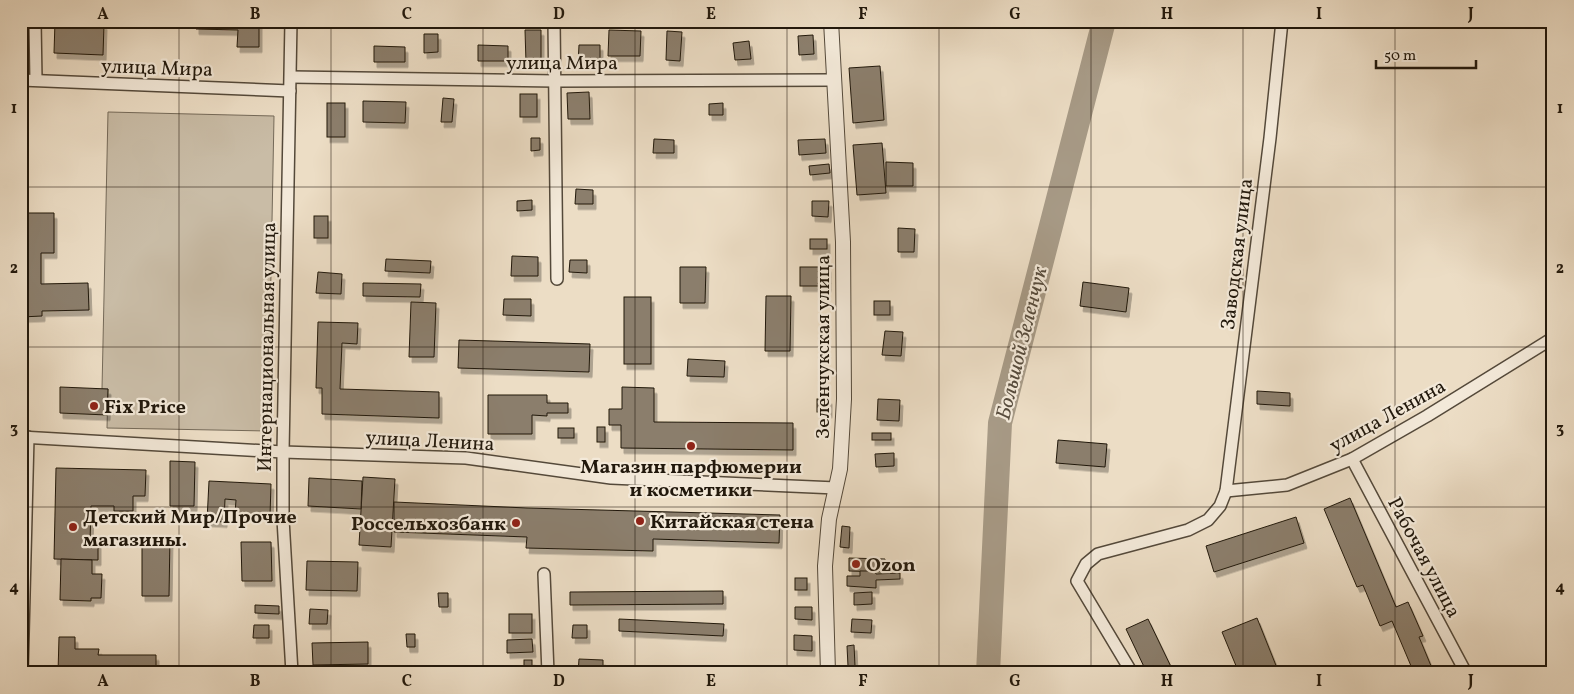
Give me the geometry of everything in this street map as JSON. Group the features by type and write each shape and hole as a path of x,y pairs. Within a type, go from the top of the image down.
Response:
{"street":[{"path":"35,21 36,80"},
{"name":"Интернациональная улица","path":"292,21 283,452 283,519 292,673"},
{"path":"554,21 557,279"},
{"name":"Зеленчукская улица","path":"828,673 825,566 829,519 840,469 844,389 843,242 830,21"},
{"name":"Заводская улица","path":"1226,491 1270,138 1282,21"},
{"name":"улица Мира","path":"291,77 554,81 834,80"},
{"name":"улица Мира","path":"21,80 290,91"},
{"name":"улица Ленина","path":"1226,491 1287,485 1352,459 1553,338"},
{"path":"22,673 25,437"},
{"name":"улица Ленина","path":"25,437 283,452 466,458 611,478 836,488"},
{"name":"Рабочая улица","path":"1352,459 1466,673"},
{"path":"1132,673 1077,581 1086,564 1098,554 1188,530 1208,520 1220,506 1226,491"},
{"path":"544,574 548,673"}],"shaded area":[{"path":"108,112 274,116 268,431 107,428 108,389 102,389"}],"building":[{"path":"55,21 104,24 103,55 54,53"},
{"path":"196,21 259,21 259,47 237,47 238,30 196,29"},
{"path":"525,30 541,30 541,63 526,63"},
{"path":"609,30 641,31 640,56 608,56"},
{"path":"667,31 682,32 680,61 666,60"},
{"path":"424,34 438,34 438,52 424,53"},
{"path":"813,35 814,54 799,55 798,36"},
{"path":"749,41 751,59 735,60 733,43"},
{"path":"478,45 508,46 508,61 478,61"},
{"path":"579,45 600,45 600,64 578,64"},
{"path":"374,46 405,47 405,62 374,62"},
{"path":"880,66 884,120 853,123 849,68"},
{"path":"589,92 590,119 568,119 567,93"},
{"path":"520,94 537,94 537,117 520,117"},
{"path":"443,98 454,99 452,122 441,122"},
{"path":"363,101 406,102 405,123 363,122"},
{"path":"327,103 345,103 345,137 327,137"},
{"path":"723,103 723,115 709,115 709,104"},
{"path":"531,138 540,138 540,150 531,151"},
{"path":"654,139 674,140 674,153 653,153"},
{"path":"825,139 826,153 799,155 798,140"},
{"path":"882,143 886,193 857,195 853,145"},
{"path":"886,162 913,163 913,186 886,186"},
{"path":"829,164 830,173 810,175 809,166"},
{"path":"576,189 593,190 593,204 575,204"},
{"path":"532,200 532,210 517,211 517,201"},
{"path":"812,201 829,201 828,217 812,216"},
{"path":"21,213 54,213 54,253 41,253 41,284 88,283 89,310 42,311 42,316 21,317"},
{"path":"314,216 328,216 328,238 314,238"},
{"path":"898,228 915,229 914,252 898,252"},
{"path":"810,239 827,239 827,249 810,249"},
{"path":"512,256 538,257 538,276 511,276"},
{"path":"386,259 431,261 430,273 385,271"},
{"path":"570,260 587,260 587,273 569,272"},
{"path":"680,267 706,267 705,303 680,303"},
{"path":"800,267 828,267 828,286 800,286"},
{"path":"318,272 342,274 341,294 316,293"},
{"path":"1083,282 1129,288 1126,312 1080,306"},
{"path":"363,283 421,284 420,297 363,296"},
{"path":"766,296 791,296 790,351 765,351"},
{"path":"624,297 651,297 651,364 624,364"},
{"path":"504,299 531,299 531,316 503,315"},
{"path":"874,301 890,301 890,315 874,315"},
{"path":"411,302 436,303 434,357 409,357"},
{"path":"318,322 358,323 357,344 342,343 340,389 439,392 439,418 322,414 322,388 316,388"},
{"path":"885,331 903,332 901,356 882,355"},
{"path":"459,340 590,344 589,372 458,368"},
{"path":"688,359 725,361 724,377 687,376"},
{"path":"60,387 108,389 107,415 60,413"},
{"path":"622,387 654,388 654,422 793,423 793,450 621,448 621,425 609,425 609,409 622,409"},
{"path":"1257,391 1290,393 1290,406 1257,404"},
{"path":"488,395 547,395 547,403 568,403 568,413 547,413 547,416 532,415 532,434 488,434"},
{"path":"817,399 829,399 829,412 817,412"},
{"path":"878,399 900,400 899,421 877,420"},
{"path":"597,427 605,427 605,442 597,442"},
{"path":"558,428 574,428 574,438 558,438"},
{"path":"872,433 891,433 891,440 872,440"},
{"path":"1058,440 1107,444 1105,467 1056,463"},
{"path":"894,453 894,466 876,467 875,454"},
{"path":"170,461 195,462 194,506 170,506"},
{"name":"Детский Мир/Прочие магазины.","path":"56,468 146,470 145,496 133,496 133,511 114,511 114,506 91,506 90,542 98,542 98,560 54,559"},
{"path":"363,477 395,479 391,547 359,545"},
{"path":"309,478 362,481 361,509 308,506"},
{"path":"209,481 271,484 270,516 235,514 236,500 225,499 224,522 207,521"},
{"path":"1350,498 1396,607 1408,602 1423,636 1419,637 1434,673 1414,673 1392,621 1380,626 1363,585 1357,587 1324,509"},
{"path":"394,502 527,508 780,515 779,543 653,539 653,551 526,548 527,537 394,532"},
{"path":"1296,517 1304,543 1214,572 1206,546"},
{"path":"842,526 850,527 849,548 840,547"},
{"path":"142,536 170,536 169,596 142,596"},
{"path":"241,542 271,542 272,581 242,581"},
{"path":"849,558 885,559 885,572 849,571"},
{"path":"61,559 92,560 92,574 102,574 101,598 91,598 91,601 60,600"},
{"path":"307,561 358,562 357,591 306,590"},
{"path":"860,571 875,571 876,574 900,573 900,579 876,580 876,588 847,586 847,576 860,576"},
{"path":"795,578 807,578 807,590 795,590"},
{"path":"723,591 723,604 570,605 570,592"},
{"path":"872,592 872,604 854,605 854,593"},
{"path":"438,593 448,593 448,607 439,607"},
{"path":"255,605 279,606 279,614 255,613"},
{"path":"795,607 812,607 812,620 795,619"},
{"path":"310,609 328,610 327,624 309,624"},
{"path":"509,614 532,614 532,633 509,633"},
{"path":"1257,618 1279,673 1239,673 1222,632"},
{"path":"619,619 724,624 723,636 619,631"},
{"path":"852,619 872,620 871,633 851,632"},
{"path":"1148,619 1174,673 1147,673 1126,629"},
{"path":"254,625 269,625 269,638 253,638"},
{"path":"573,625 587,625 587,638 572,638"},
{"path":"406,634 415,634 415,647 407,647"},
{"path":"794,635 812,636 812,651 794,650"},
{"path":"59,637 75,637 75,649 99,649 98,655 156,655 156,673 58,673"},
{"path":"532,639 533,652 507,653 507,640"},
{"path":"368,642 368,664 313,665 312,643"},
{"path":"854,645 855,666 848,666 847,646"},
{"path":"579,659 603,660 603,673 578,673"},
{"path":"524,660 532,660 532,671 524,671"}],"waterway":[{"name":"Большой Зеленчук","path":"988,673 1000,423 1104,21"}],"place":[{"name":"Fix Price","path":"94,406"},
{"name":"Магазин парфюмерии и косметики","path":"691,446"},
{"name":"Китайская стена","path":"640,521"},
{"name":"Россельхозбанк","path":"516,523"},
{"name":"Детский Мир/Прочие магазины.","path":"73,527"},
{"name":"Ozon","path":"856,564"}]}
